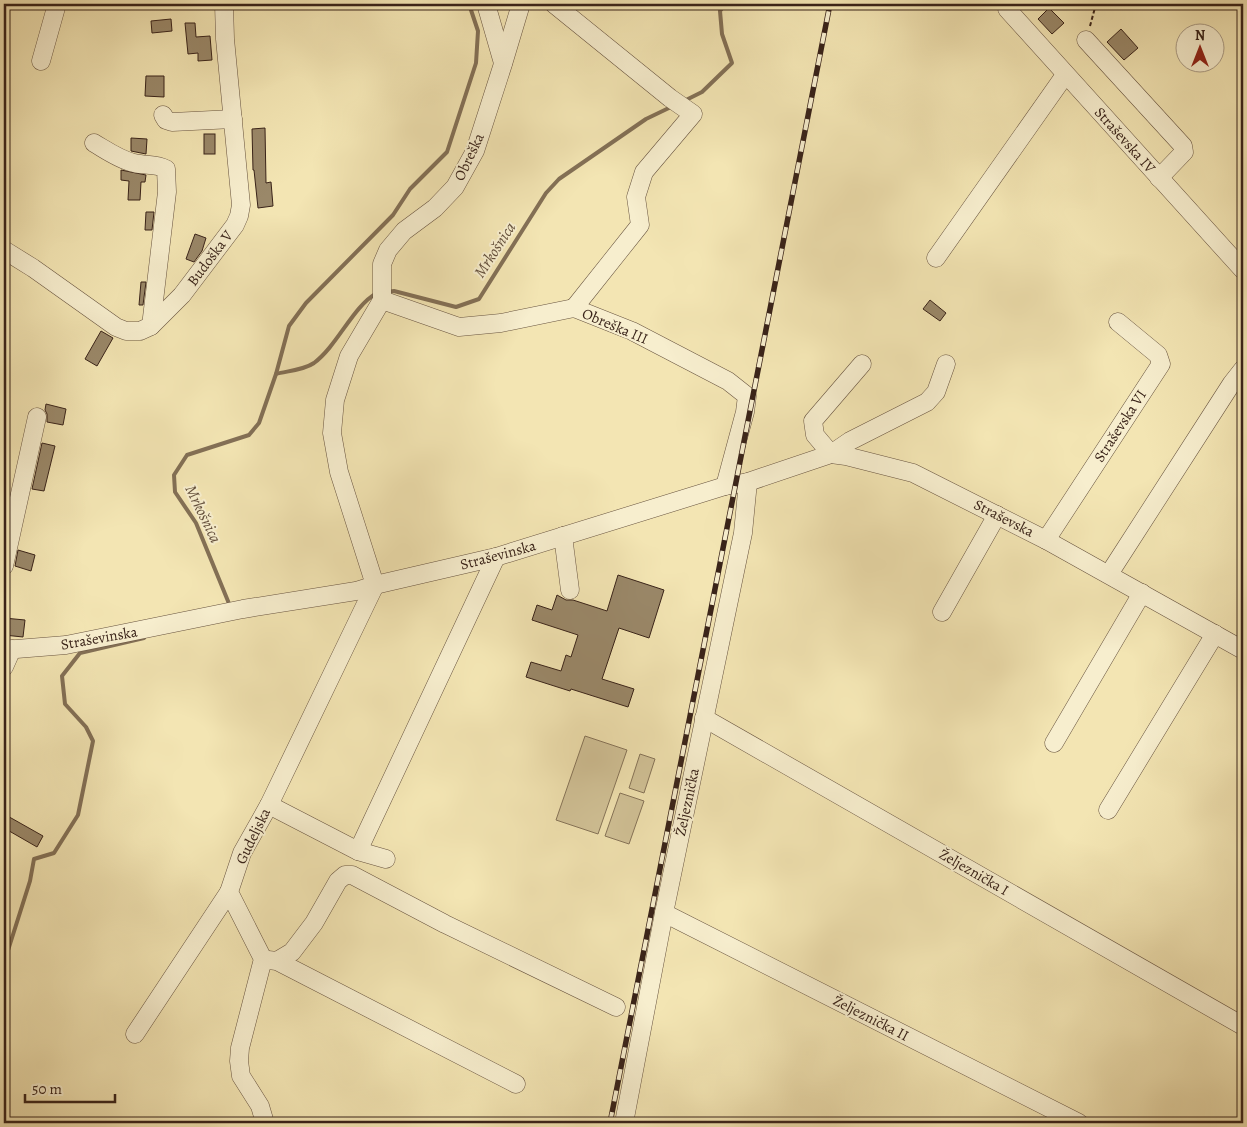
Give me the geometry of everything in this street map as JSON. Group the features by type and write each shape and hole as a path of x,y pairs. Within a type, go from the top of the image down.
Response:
{"street":[{"path":"41,61 57,4"},
{"name":"Budoška V","path":"151,326 182,295 235,225 239,216 241,205 224,4"},
{"path":"486,4 503,64"},
{"name":"Obreška","path":"375,585 338,472 332,433 334,400 349,356 382,293 382,264 388,250 404,231 435,208 455,187 475,151 521,4"},
{"path":"554,4 677,104 693,114 644,172 636,197 640,225 574,308"},
{"name":"Straševska IV","path":"1007,9 1243,270"},
{"path":"1086,40 1183,146 1184,152 1159,178"},
{"path":"936,258 1065,74"},
{"path":"163,115 166,120 172,122 233,119"},
{"path":"4,250 33,268 116,327 126,331 140,331 151,326 167,192 166,169 158,165 134,164 111,154 94,143"},
{"name":"Obreška III","path":"382,293 459,327 501,323 574,308 632,331 728,381 747,396 745,412 725,486"},
{"name":"Straševska VI","path":"1046,540 1161,364 1158,355 1118,322"},
{"path":"831,454 815,435 813,421 862,364"},
{"path":"748,482 831,454 850,441 927,402 936,392 946,364"},
{"path":"1109,574 1240,381"},
{"path":"4,566 37,417"},
{"name":"Straševska","path":"831,454 913,472 1046,540 1243,650"},
{"name":"Straševinska","path":"8,650 66,645 243,609 356,591 496,557 725,486 748,482"},
{"name":"Željeznička","path":"624,1123 664,913 743,533 748,482"},
{"path":"942,612 997,515"},
{"path":"563,536 570,590"},
{"path":"358,851 496,557"},
{"name":"Gudeljska","path":"135,1034 229,892 242,853 268,805 375,585"},
{"path":"1054,743 1142,593"},
{"path":"1108,810 1216,634"},
{"path":"4,667 8,650"},
{"name":"Željeznička I","path":"704,718 1243,1026"},
{"path":"268,805 358,851 386,859"},
{"path":"270,960 292,952 314,923 338,881 345,874 352,874 445,924 616,1006"},
{"path":"229,892 270,960 516,1084"},
{"name":"Željeznička II","path":"664,913 1078,1123"},
{"path":"266,1123 260,1106 241,1076 239,1061 240,1048 270,960"}],"path":[{"path":"1086,40 1096,4"}],"shaded area":[{"path":"585,736 627,750 598,834 556,820"},
{"path":"640,754 655,759 644,793 629,788"},
{"path":"620,793 644,801 629,844 605,836"}],"building":[{"path":"1049,8 1064,23 1052,34 1038,19"},
{"path":"171,19 172,31 152,33 151,21"},
{"path":"185,23 195,23 196,37 210,36 212,60 198,61 198,53 188,54"},
{"path":"1121,29 1138,48 1124,60 1107,42"},
{"path":"146,76 164,76 164,97 145,96"},
{"path":"265,128 266,183 271,182 273,206 258,208 253,170 252,129"},
{"path":"204,134 215,134 215,154 204,154"},
{"path":"131,138 147,139 146,154 131,151"},
{"path":"121,170 146,175 145,182 141,182 140,200 128,200 129,181 121,180"},
{"path":"146,212 154,212 152,230 145,230"},
{"path":"195,234 206,238 202,251 194,262 186,259"},
{"path":"141,282 146,282 143,305 139,305"},
{"path":"930,300 946,313 940,321 923,309"},
{"path":"101,331 113,338 97,366 85,359"},
{"path":"46,404 66,409 63,425 47,422"},
{"path":"42,443 55,446 44,491 32,489"},
{"path":"18,550 35,555 31,571 15,566"},
{"path":"618,575 664,590 649,638 619,628 602,679 634,689 628,707 526,677 531,662 561,671 566,655 571,657 578,635 532,620 537,605 552,610 557,595 566,600 573,600 607,611"},
{"path":"4,618 25,620 23,637 4,635"},
{"path":"4,814 43,836 37,847 4,828"}],"waterway":[{"path":"276,374 289,326 306,303 393,215 410,189 447,152 476,63 478,31 469,4"},
{"name":"Mrkošnica","path":"684,101 702,92 732,63 722,34 720,11 725,4"},
{"name":"Mrkošnica","path":"387,292 394,291 456,307 479,299 546,193 559,179 646,119 673,106"},
{"name":"Mrkošnica","path":"230,606 196,523 175,492 174,475 187,455 249,435 259,423 276,374 300,369 314,363 331,346 360,307 377,293"},
{"name":"Mrkošnica","path":"4,963 30,881 34,859 54,853 78,815 93,741 86,727 65,704 62,676 80,653 144,638"}],"railway":[{"path":"610,1123 830,4"}]}
